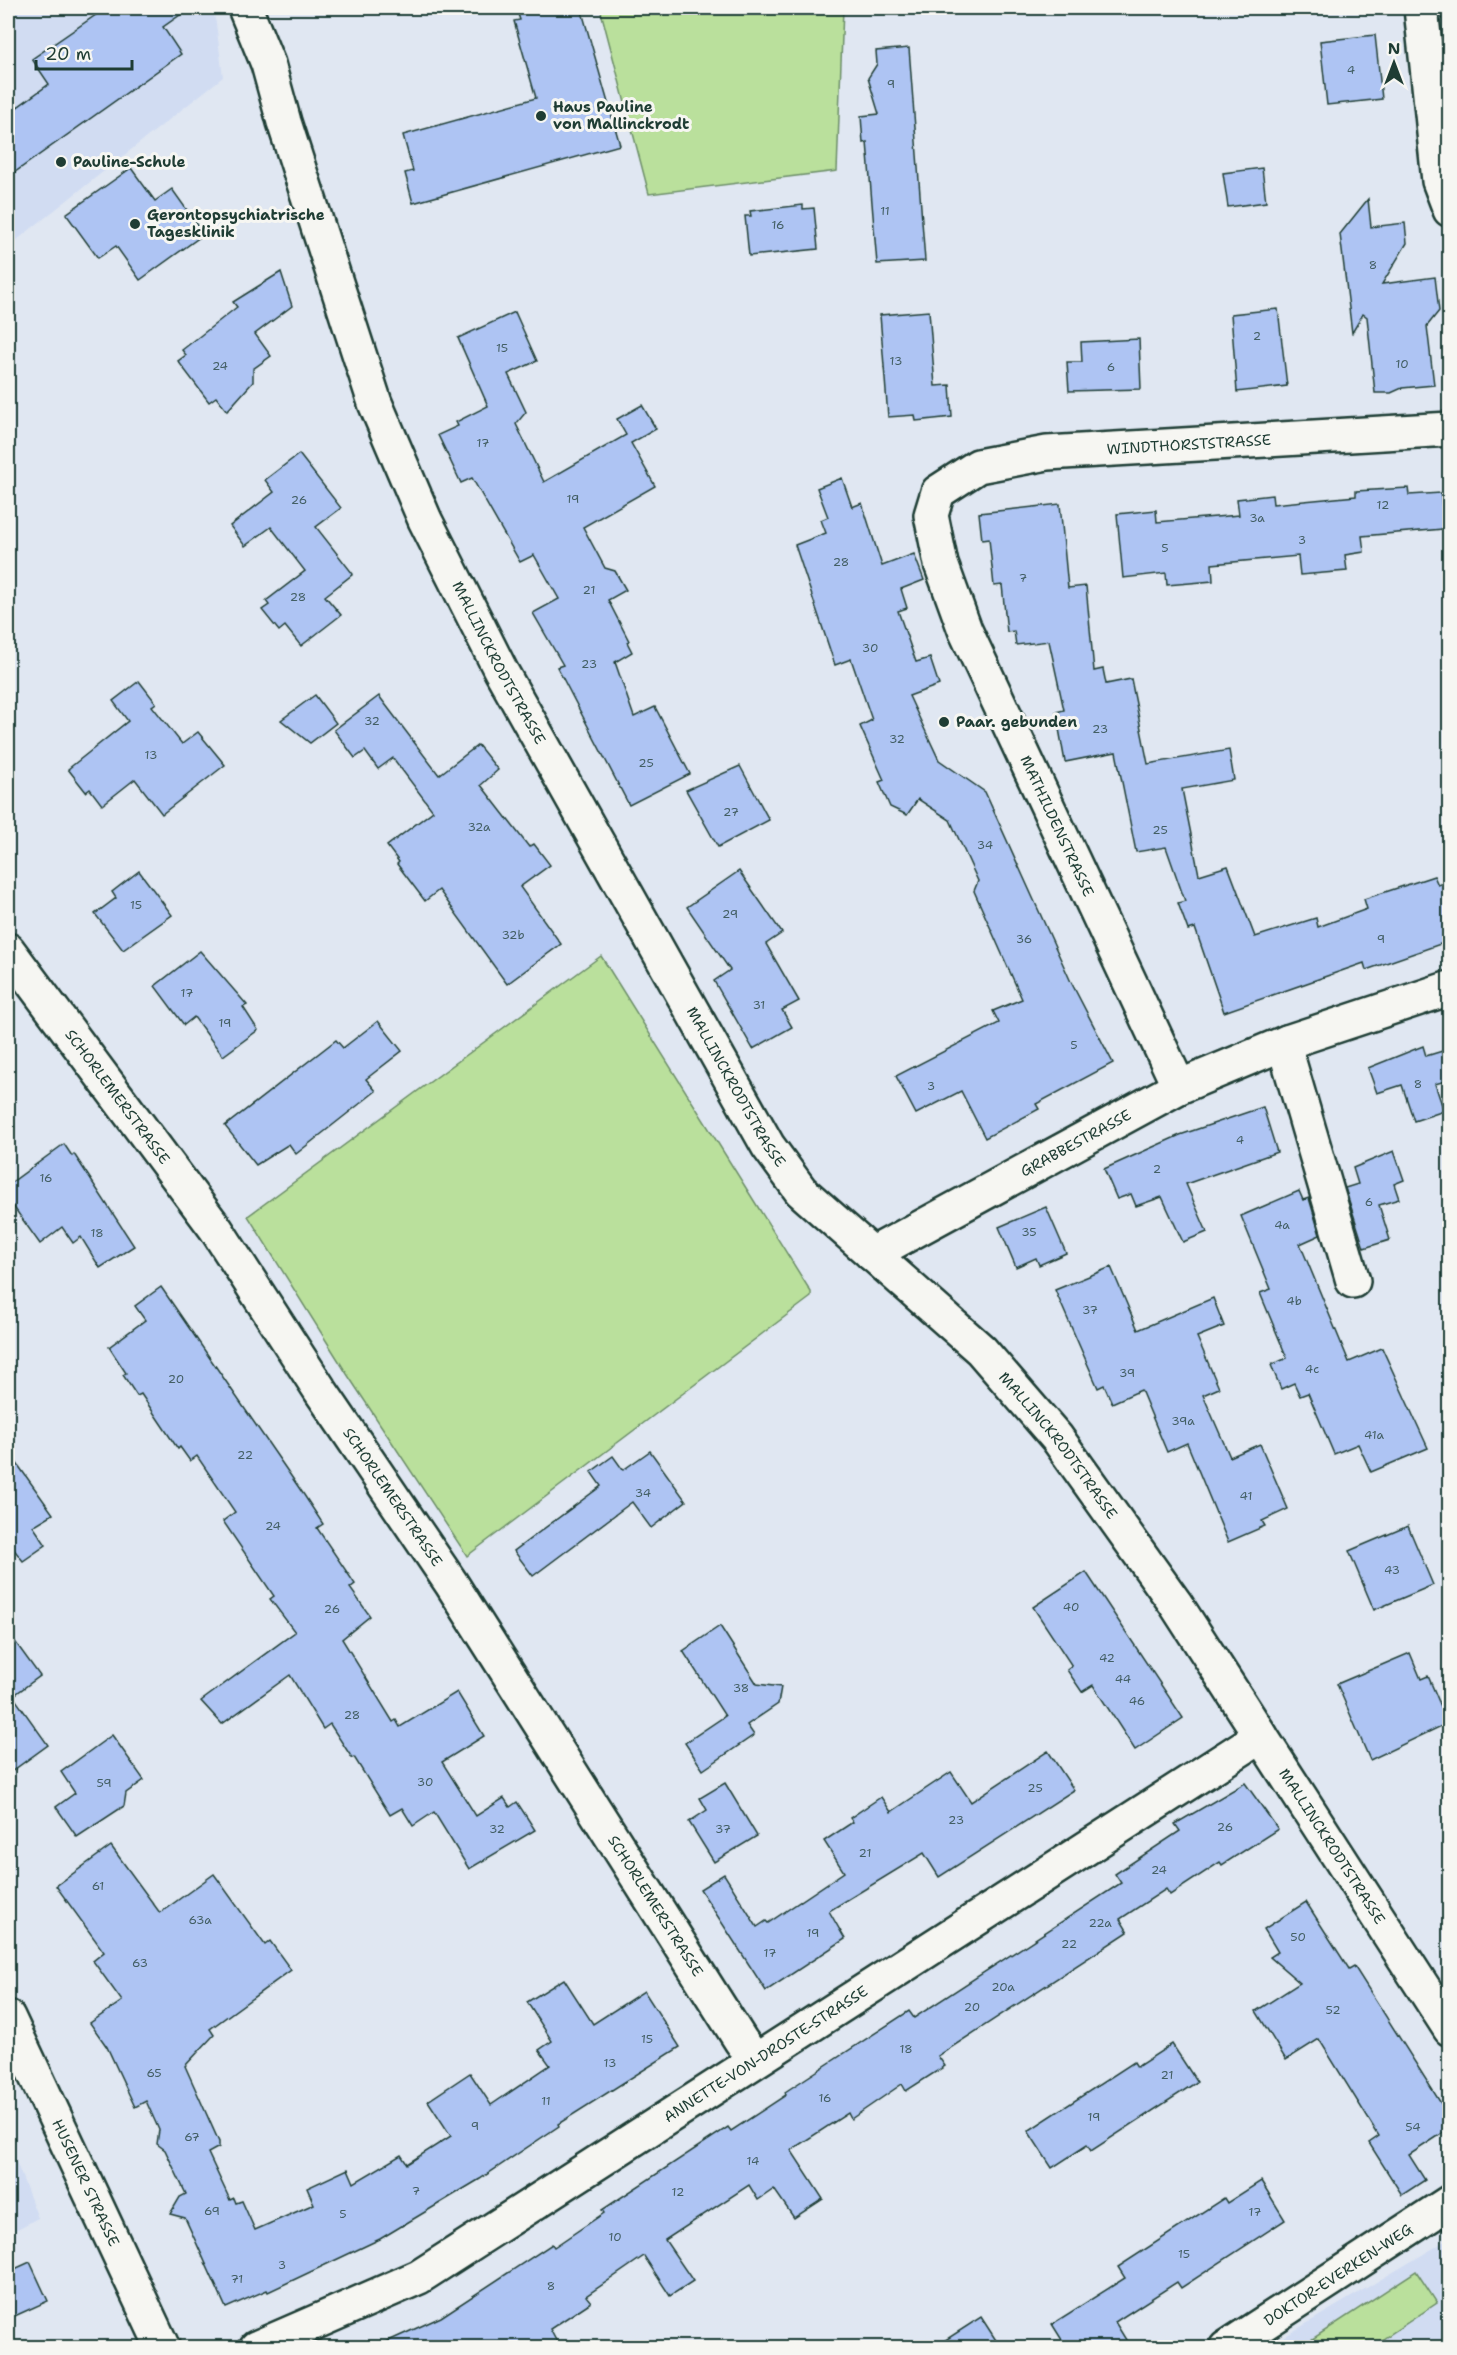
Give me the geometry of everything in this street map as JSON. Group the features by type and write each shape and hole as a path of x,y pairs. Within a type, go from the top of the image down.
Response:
{"street":[{"name":"MALLINCKRODTSTRASSE","path":"245,8 268,64 284,122 375,403 425,520 501,671 768,1146 801,1191 981,1350 1057,1438 1175,1603 1449,2029"},
{"path":"1421,8 1439,182 1449,210"},
{"name":"WINDTHORSTSTRASSE","path":"939,492 978,466 1047,453 1449,429"},
{"name":"MATHILDENSTRASSE","path":"939,492 932,515 942,564 964,630 1179,1087"},
{"name":"SCHORLEMERSTRASSE","path":"8,950 216,1229 320,1390 451,1583 728,2022 755,2060"},
{"name":"GRABBESTRASSE","path":"872,1254 1179,1087 1287,1042 1449,988"},
{"path":"1287,1042 1287,1054 1353,1281"},
{"name":"ANNETTE-VON-DROSTE-STRASSE","path":"256,2348 419,2277 1261,1736"},
{"name":"HUSENER STRASSE","path":"8,2017 163,2348"},
{"name":"DOKTOR-EVERKEN-WEG","path":"1226,2348 1449,2202"}],"shaded area":[{"name":"Pauline-Schule","path":"8,8 212,8 223,77 8,247"},
{"path":"8,2141 38,2218 8,2234"},
{"path":"1449,2239 1449,2347 1267,2347"}],"green space":[{"path":"600,8 843,8 837,171 649,194"},
{"path":"601,956 811,1292 811,1297 467,1556 347,1374 248,1216"},
{"path":"1416,2271 1437,2303 1371,2347 1300,2347"}],"building":[{"path":"106,8 190,8 163,27 181,54 8,177 8,114 49,84 32,59"},
{"name":"Haus Pauline von Mallinckrodt","path":"516,8 581,8 620,145 413,203 405,173 413,171 403,135 536,98 514,21 520,20"},
{"path":"1375,35 1382,99 1327,105 1320,41"},
{"path":"909,48 925,261 877,264 867,142 863,143 861,116 879,114 868,78 877,64 876,51"},
{"name":"Gerontopsychiatrische Tagesklinik","path":"131,168 155,201 172,189 204,234 140,280 116,246 98,258 66,214"},
{"path":"1262,168 1266,202 1228,207 1223,173"},
{"path":"1368,199 1371,227 1405,223 1407,243 1382,284 1435,277 1439,311 1427,326 1434,385 1402,388 1391,393 1375,393 1367,317 1363,314 1352,333 1340,234"},
{"path":"803,205 803,209 814,208 818,249 749,256 745,216 751,216 750,211"},
{"path":"281,272 292,306 255,334 271,356 253,369 253,382 227,411 216,397 209,402 178,361 186,355 182,350 237,307 233,302"},
{"path":"1278,309 1287,386 1237,392 1231,314"},
{"path":"929,311 935,386 950,385 952,417 916,421 915,415 888,417 880,315"},
{"path":"515,312 537,361 508,374 526,412 516,424 544,482 626,435 617,419 642,405 656,429 631,443 655,486 583,527 605,568 615,571 626,590 608,600 629,641 627,642 632,652 615,662 634,717 655,707 690,774 629,805 557,667 563,665 533,613 559,599 534,555 520,562 472,478 461,483 438,435 458,426 456,422 488,406 458,338"},
{"path":"1139,339 1141,389 1069,391 1067,362 1082,362 1081,342"},
{"path":"299,454 341,508 316,527 353,574 325,596 341,615 301,646 285,626 279,631 262,610 269,605 266,601 305,571 271,527 245,546 230,526 274,492 265,480"},
{"path":"842,478 852,507 862,503 882,566 914,554 924,580 901,589 907,608 898,611 916,662 930,658 939,685 909,696 939,760 985,792 1071,982 1113,1063 1036,1104 1039,1109 985,1138 961,1091 916,1114 896,1076 999,1023 993,1011 1022,999 974,891 978,881 950,820 918,799 907,815 890,807 879,782 884,780 860,726 872,720 851,659 835,665 795,545 826,533 821,520 828,517 817,488"},
{"path":"1408,488 1409,495 1441,493 1443,529 1362,536 1364,552 1345,555 1347,571 1300,575 1298,556 1212,564 1213,581 1167,585 1166,573 1123,578 1117,514 1156,510 1157,522 1239,515 1237,499 1272,495 1273,504 1356,496 1356,491"},
{"path":"1060,504 1068,588 1086,586 1094,671 1103,669 1106,684 1131,679 1148,764 1229,750 1234,780 1182,789 1199,875 1228,866 1255,937 1316,918 1318,927 1367,909 1364,899 1434,876 1438,885 1449,881 1449,941 1366,970 1364,963 1224,1012 1195,928 1188,930 1178,903 1185,901 1166,847 1136,852 1116,752 1065,762 1056,712 1064,710 1049,641 1016,645 1014,631 1007,632 1002,585 994,586 989,539 982,540 979,513"},
{"path":"139,681 156,703 152,706 182,744 198,732 225,765 162,814 135,779 102,805 90,789 86,792 68,769 128,721 113,701"},
{"path":"315,695 336,723 310,743 281,720"},
{"path":"379,696 439,775 478,745 498,770 481,785 529,847 534,844 550,865 520,887 561,944 507,984 439,890 425,901 397,864 399,862 387,846 433,811 393,758 378,769 365,751 355,758 334,730"},
{"path":"740,766 769,820 718,847 686,790"},
{"path":"139,871 172,915 123,950 95,914 116,898 112,892"},
{"path":"739,871 782,933 766,944 799,1001 782,1010 792,1027 753,1049 714,981 730,970 687,907"},
{"path":"200,951 247,1005 243,1007 258,1030 223,1056 194,1017 184,1025 155,986"},
{"path":"378,1021 402,1051 366,1079 376,1091 296,1154 289,1144 256,1165 225,1126 336,1040 343,1048"},
{"path":"1423,1046 1426,1056 1449,1049 1449,1080 1435,1084 1444,1111 1414,1121 1402,1085 1377,1093 1368,1068"},
{"path":"1263,1107 1277,1152 1186,1184 1207,1232 1183,1242 1162,1197 1136,1206 1131,1194 1117,1199 1104,1169 1180,1135"},
{"path":"64,1144 72,1156 74,1154 134,1246 100,1268 81,1237 73,1243 62,1227 40,1244 8,1199 8,1185"},
{"path":"1394,1151 1404,1180 1394,1184 1399,1199 1379,1205 1390,1240 1364,1248 1345,1188 1358,1184 1353,1168"},
{"path":"1299,1191 1303,1200 1309,1198 1320,1235 1300,1244 1349,1362 1382,1348 1428,1448 1371,1472 1358,1444 1334,1454 1308,1393 1300,1396 1294,1383 1281,1389 1271,1365 1287,1358 1260,1293 1271,1289 1241,1216"},
{"path":"1046,1207 1066,1253 1039,1265 1036,1258 1016,1267 999,1227"},
{"path":"1111,1267 1138,1330 1213,1298 1224,1326 1197,1337 1219,1388 1203,1395 1230,1457 1260,1444 1288,1509 1262,1521 1265,1526 1228,1542 1187,1443 1167,1452 1141,1390 1112,1403 1104,1385 1098,1388 1055,1290"},
{"path":"161,1287 323,1524 317,1528 355,1584 350,1588 370,1616 342,1639 393,1722 396,1720 400,1727 457,1692 484,1736 442,1762 476,1816 504,1798 510,1807 517,1802 535,1830 469,1869 434,1812 413,1826 402,1808 390,1815 354,1757 352,1758 330,1724 323,1729 290,1675 222,1724 201,1701 295,1632 270,1599 274,1596 223,1521 235,1512 197,1456 190,1461 180,1447 178,1449 141,1394 137,1396 123,1375 126,1373 109,1347 145,1320 135,1306"},
{"path":"8,1451 53,1514 33,1526 46,1545 23,1561 8,1542"},
{"path":"650,1451 686,1501 651,1528 632,1502 533,1576 514,1551 601,1486 591,1472 613,1456 623,1470"},
{"path":"1408,1526 1433,1585 1374,1610 1349,1551"},
{"path":"1086,1572 1183,1718 1135,1750 1093,1685 1082,1692 1067,1670 1072,1666 1033,1607"},
{"path":"720,1626 757,1684 781,1687 778,1704 747,1725 754,1735 703,1770 685,1743 725,1716 683,1651"},
{"path":"8,1632 40,1676 13,1696 48,1745 8,1774"},
{"path":"1410,1653 1421,1679 1428,1676 1448,1723 1370,1760 1337,1684"},
{"path":"112,1735 144,1780 126,1793 124,1806 77,1837 56,1807 75,1793 61,1772"},
{"path":"1048,1751 1074,1790 939,1877 924,1853 829,1911 845,1939 766,1991 700,1889 724,1874 757,1927 766,1921 768,1923 844,1872 824,1841 853,1822 850,1818 881,1797 891,1812 951,1772 971,1802"},
{"path":"725,1783 757,1836 714,1862 689,1822 707,1810 700,1798"},
{"path":"1245,1783 1278,1829 1222,1865 1220,1862 1170,1895 1166,1889 1120,1919 1128,1932 938,2056 945,2066 906,2091 902,2084 851,2119 848,2113 791,2150 823,2199 794,2218 774,2189 758,2200 749,2185 665,2240 693,2281 670,2296 644,2256 586,2296 591,2302 550,2329 560,2348 373,2348 441,2317 552,2244 554,2247 604,2213 602,2210 728,2127 731,2131 786,2095 785,2092 909,2011 914,2018 1121,1883 1115,1874 1180,1831 1175,1824"},
{"path":"111,1846 160,1913 214,1874 265,1945 270,1941 291,1970 210,2029 214,2035 185,2066 219,2142 219,2147 208,2153 230,2200 234,2198 236,2203 242,2201 255,2230 314,2204 307,2188 348,2169 354,2183 401,2155 407,2164 451,2136 428,2101 470,2073 491,2105 550,2065 539,2050 552,2041 527,2002 564,1979 593,2024 644,1991 680,2047 558,2124 559,2126 480,2179 380,2239 268,2292 267,2290 226,2308 185,2218 170,2214 180,2197 186,2194 165,2150 157,2144 159,2130 146,2101 135,2107 107,2047 90,2023 122,2001 93,1961 104,1952 56,1886"},
{"path":"1306,1902 1349,1969 1354,1966 1449,2116 1449,2129 1409,2155 1425,2180 1402,2195 1369,2143 1379,2136 1319,2039 1286,2060 1256,2011 1300,1983 1270,1957 1278,1952 1264,1929"},
{"path":"1172,2044 1197,2082 1091,2151 1087,2145 1052,2168 1028,2131 1134,2062 1137,2067"},
{"path":"1261,2181 1285,2220 1181,2288 1177,2282 1115,2322 1131,2348 1067,2348 1052,2324 1125,2278 1118,2267 1224,2198 1227,2203"},
{"path":"30,2262 48,2301 8,2319 8,2272"},
{"path":"981,2317 1001,2348 933,2348"}],"place":[{"name":"Haus Pauline von Mallinckrodt","path":"541,116"},
{"name":"Pauline-Schule","path":"61,162"},
{"name":"Gerontopsychiatrische Tagesklinik","path":"135,224"},
{"name":"Paar. gebunden","path":"944,722"}]}
